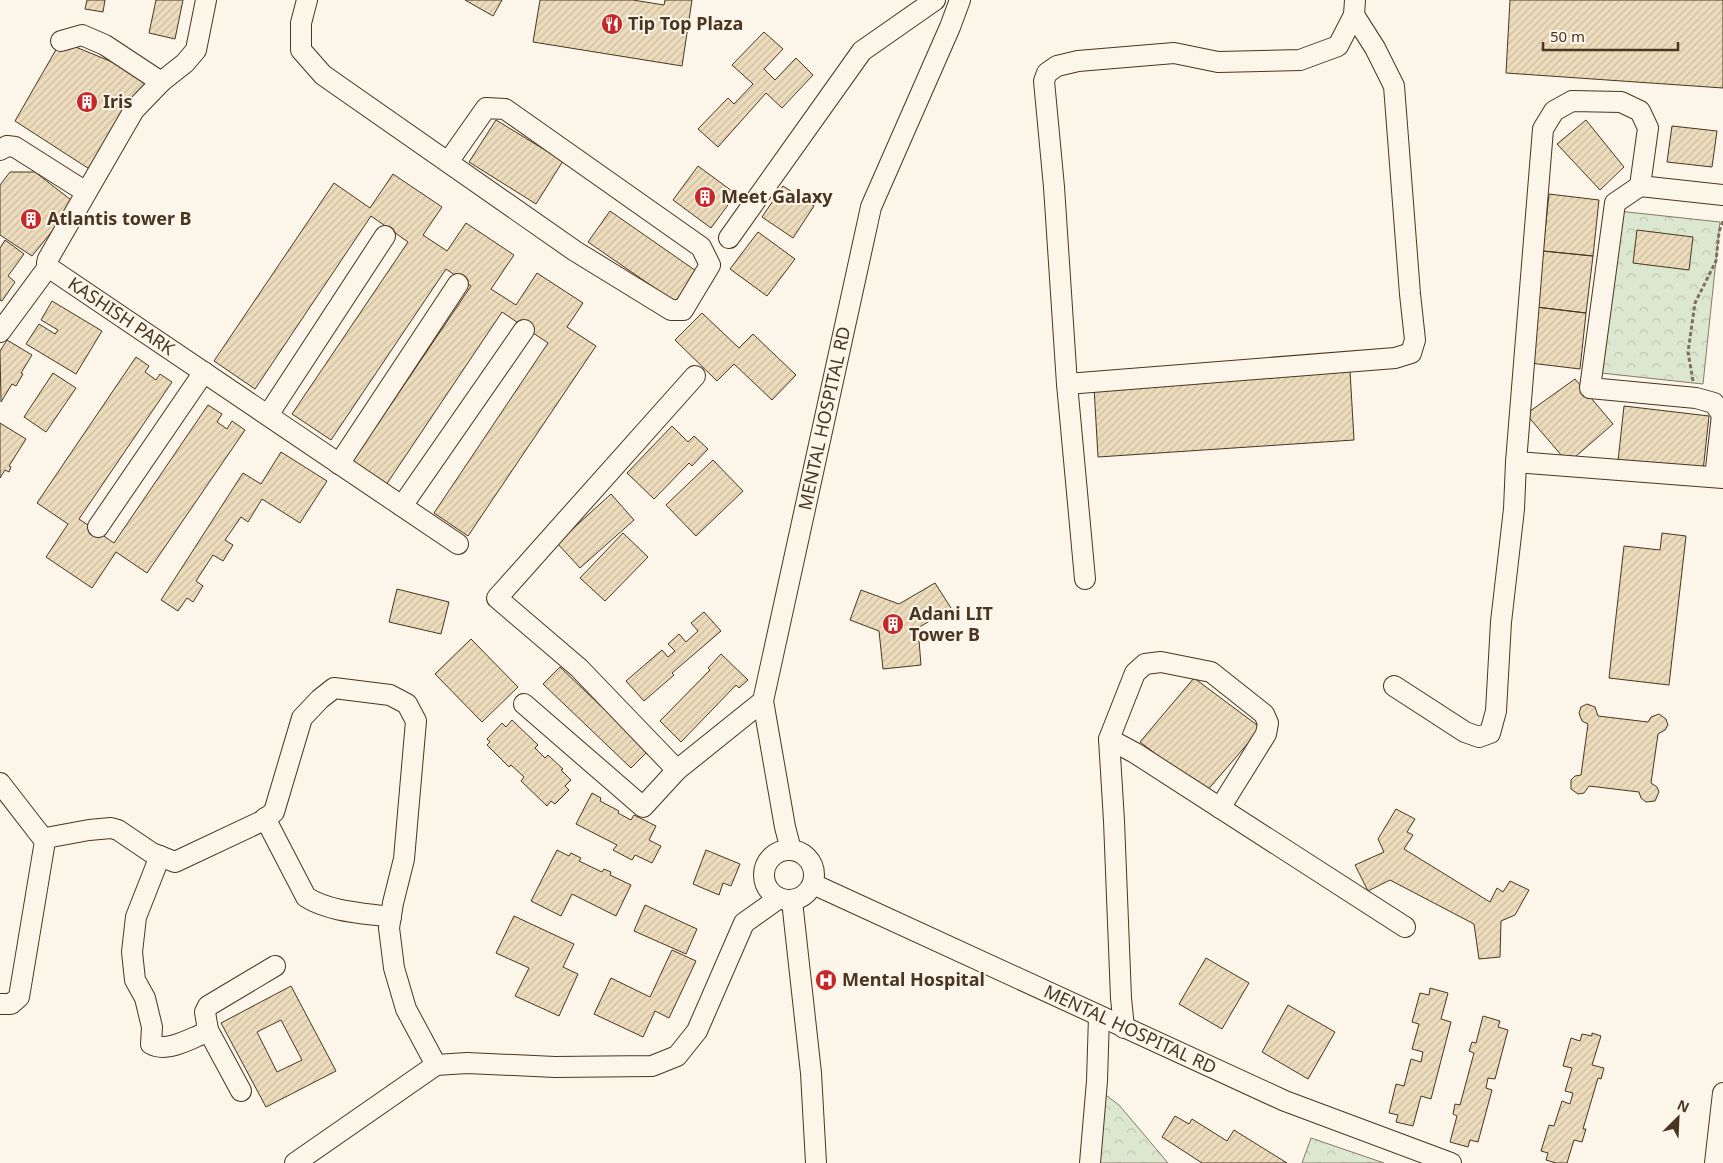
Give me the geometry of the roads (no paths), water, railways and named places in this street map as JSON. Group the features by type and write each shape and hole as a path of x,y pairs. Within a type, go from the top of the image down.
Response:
{"street":[{"name":"KASHISH PARK","path":"206,0 196,50 186,63 161,82 134,110 48,259 48,268 458,544"},
{"path":"307,0 301,23 301,50 323,75 575,251 671,310 683,310 710,266 701,246 504,109 486,108 448,162"},
{"path":"729,238 862,50 935,0"},
{"name":"MENTAL HOSPITAL RD","path":"791,850 785,827 763,701 871,207 960,0"},
{"path":"1067,384 1395,358 1411,353 1415,340 1394,86 1354,7"},
{"path":"1085,579 1067,384 1054,187 1044,81 1047,73 1057,66 1078,61 1174,52 1218,62 1300,60 1338,46 1354,7"},
{"path":"61,41 82,34 105,45 161,82"},
{"path":"1394,686 1465,732 1479,737 1490,734 1496,711 1501,622 1514,509 1516,462 1543,128 1554,111 1572,101 1621,102 1640,111 1648,128 1640,186"},
{"path":"0,150 6,146 15,147 86,192"},
{"path":"1516,462 1719,478 1722,415 1714,403 1696,398 1590,388 1615,202 1640,186 1723,195"},
{"path":"268,415 385,236"},
{"path":"1,329 48,268"},
{"path":"339,464 458,284"},
{"path":"402,506 524,330"},
{"path":"98,527 204,372"},
{"path":"678,770 580,668 497,598 695,376"},
{"path":"1124,1028 1109,739 1135,673 1145,664 1161,662 1211,672 1264,714 1268,723 1266,734 1220,808"},
{"path":"0,1004 11,1004 19,997 45,841 51,837 111,828 118,830 152,852 175,862 274,812 302,718 320,699 334,688 390,695 407,704 416,721 404,859 389,928 394,968 406,1009 436,1065"},
{"path":"524,704 642,807 678,770 763,701"},
{"path":"1109,739 1135,753 1405,926"},
{"path":"0,783 45,841"},
{"path":"265,818 306,897 315,903 328,907 391,917"},
{"path":"295,1163 436,1065 652,1066 677,1056 697,1032 744,923 785,899 800,898 808,893 813,884 815,878 811,861 805,855 791,850 781,851 774,855 765,868 765,884 769,891 785,899"},
{"path":"160,856 136,917 132,952 135,980 145,998 152,1027 151,1044 157,1047 167,1047 208,1030"},
{"name":"MENTAL HOSPITAL RD","path":"813,884 1285,1101 1451,1163"},
{"path":"785,899 810,1073 816,1163"},
{"path":"241,1090 208,1030 205,1012 208,1006 275,966"},
{"path":"1090,1163 1097,1081 1099,1016"},
{"path":"1715,1163 1723,1093"}],"place":[{"name":"Tip Top Plaza","path":"612,24"},
{"name":"Iris","path":"87,102"},
{"name":"Meet Galaxy","path":"705,197"},
{"name":"Atlantis tower B","path":"31,219"},
{"name":"Adani LIT Tower B","path":"893,624"},
{"name":"Mental Hospital","path":"826,980"}]}
